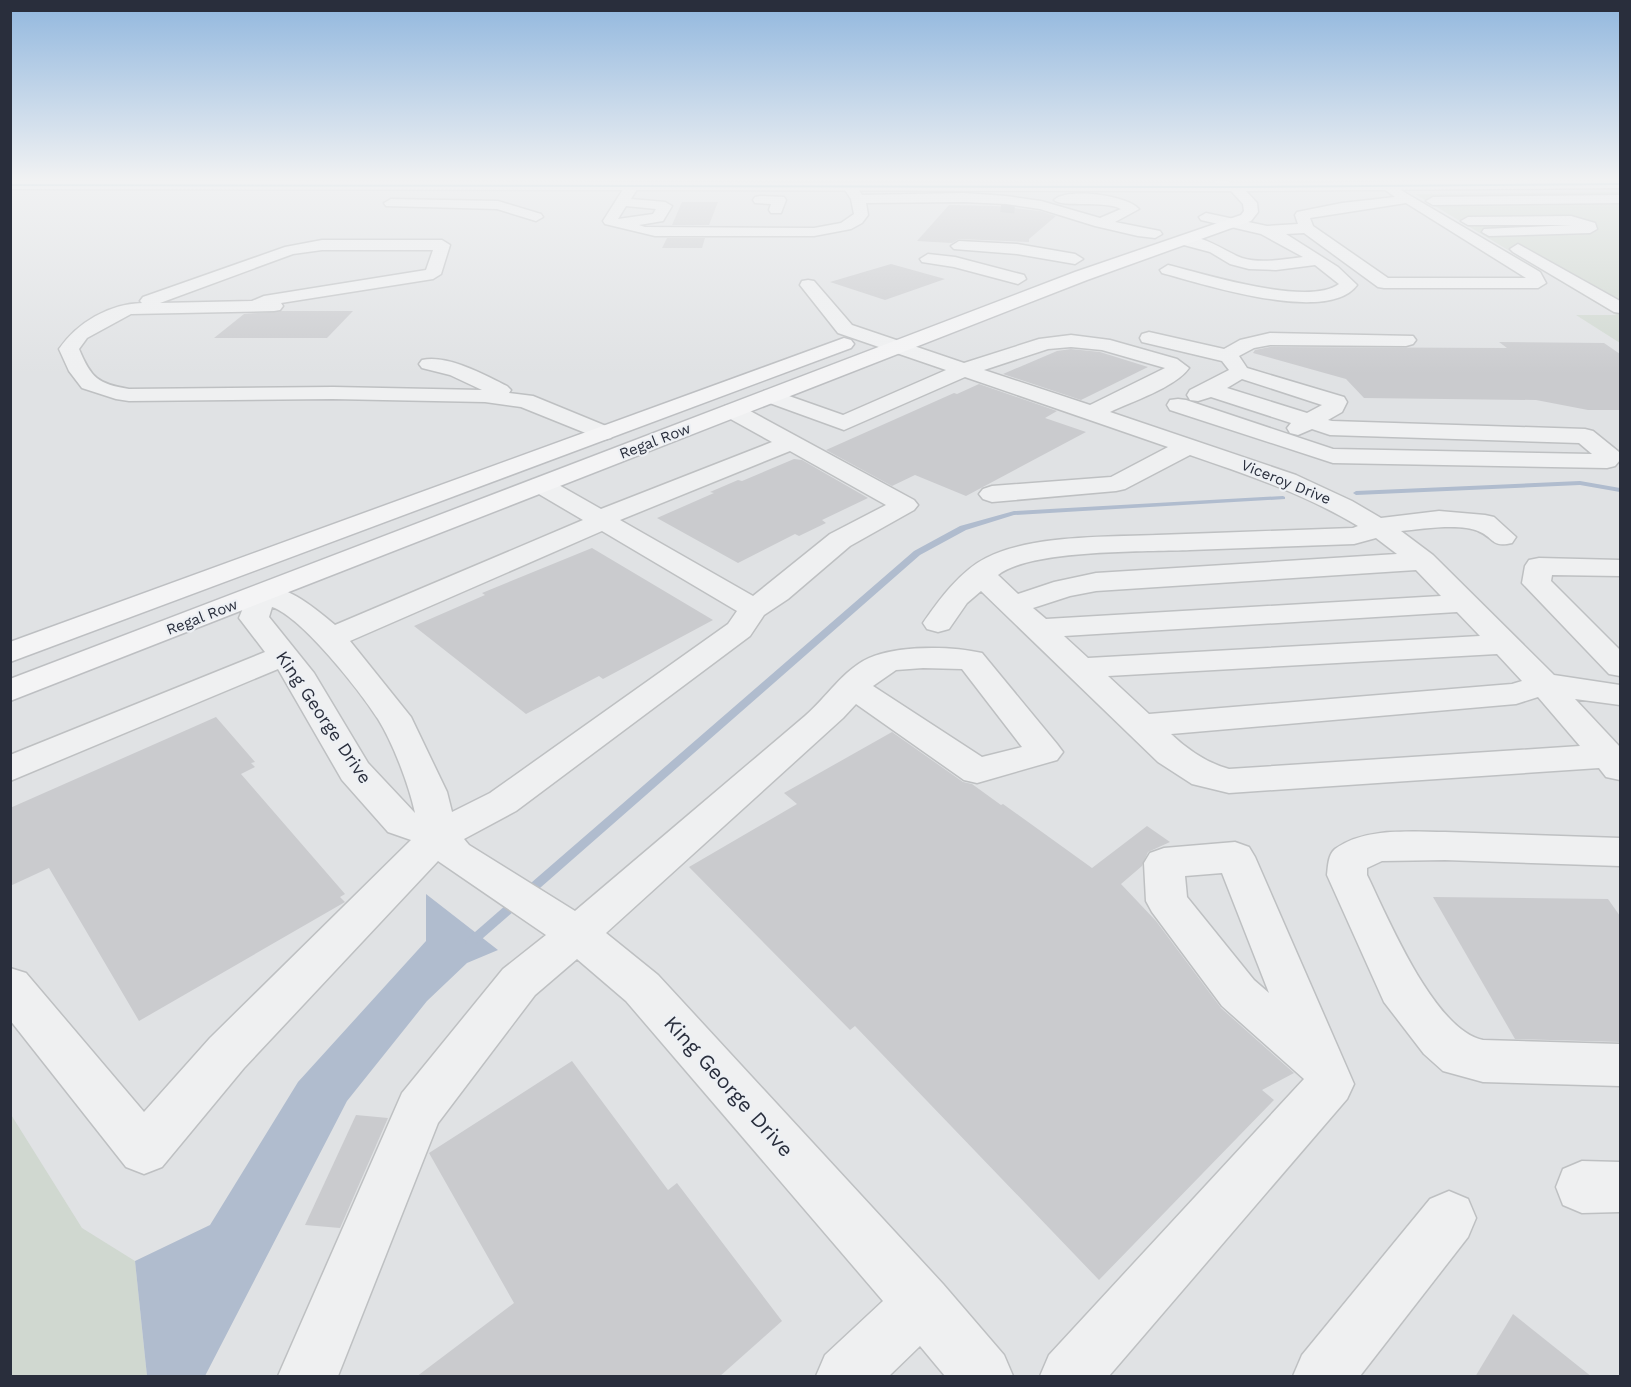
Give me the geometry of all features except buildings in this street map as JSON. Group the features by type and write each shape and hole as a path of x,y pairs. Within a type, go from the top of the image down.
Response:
{"main road":[{"name":"Regal Row","path":"10,691 772,396 897,336 1050,288 1126,253 1139,245"},
{"name":"Regal Row","path":"1126,253 1167,245"},
{"path":"1049,268 1094,254"},
{"path":"987,291 1023,277 1050,288"},
{"name":"Regal Row","path":"10,653 865,336"},
{"path":"603,433 635,449"},
{"path":"235,570 261,594"}],"street":[{"path":"128,309 265,307 264,301 433,274 442,246 322,245 290,250 128,309 99,322 80,334 69,349 75,364 90,386 100,391 129,395 410,394 485,396 525,401"},
{"path":"1199,245 1215,249 1236,261 1249,264 1276,265 1318,260"},
{"path":"1168,270 1296,299 1322,298 1345,292 1349,285 1345,280 1296,245"},
{"path":"1330,245 1384,283 1538,283 1534,276 1486,245"},
{"path":"1509,245 1620,308"},
{"path":"959,246 1017,249 1075,260"},
{"path":"928,258 1023,277"},
{"path":"1547,266 1611,284"},
{"name":"Viceroy Drive","path":"808,285 844,329 865,336 897,336 966,369 1297,484 1343,506 1377,526 1422,561 1544,684 1614,762"},
{"path":"1052,326 1124,332 1235,364 1336,402 1334,407 1238,463"},
{"path":"1134,427 1209,389 1235,364 1234,348 1251,342 1270,339 1406,340"},
{"path":"772,396 844,423 966,369 1046,343 1071,341 1103,344 1170,363 1179,368 1160,381 1091,412"},
{"path":"410,394 434,357 456,370 603,433"},
{"path":"1178,405 1333,456 1607,461 1611,457 1585,436 1330,428 1209,389"},
{"path":"10,986 144,1150 227,1053 447,846 512,795 740,630 754,609 778,593 840,540 905,505 733,411"},
{"path":"331,638 602,520 790,443"},
{"path":"992,494 1116,484 1188,446"},
{"path":"542,485 754,609"},
{"path":"938,623 957,597 981,575 995,564 1023,554 1088,546 1354,536 1377,526 1439,519 1485,523 1503,537"},
{"path":"1012,605 1064,588 1096,582 1422,561"},
{"path":"1620,568 1539,566 1536,583 1620,667"},
{"path":"981,575 1171,754 1205,775 1229,781 1614,762"},
{"path":"261,594 292,604 331,638 394,717 429,792 447,846"},
{"name":"King George Drive","path":"261,594 254,618 298,673 355,771 401,822 447,846 564,926 611,960 642,988 922,1304 983,1377"},
{"path":"1037,629 1464,603"},
{"path":"1079,668 1504,644"},
{"path":"10,769 284,655"},
{"path":"308,1377 419,1109 564,926 878,666 897,660 971,660 1045,752 977,771 854,688"},
{"path":"1141,726 1516,694 1544,684 1620,695"},
{"path":"1576,720 1620,716"},
{"path":"1620,852 1377,846 1348,860 1347,875 1401,989 1440,1040 1460,1056 1483,1061 1620,1065"},
{"path":"1070,1377 1330,1084 1235,857 1164,863 1167,901 1209,956 1238,993 1320,1063"},
{"path":"1323,1377 1449,1218"},
{"path":"846,1377 922,1304"}],"shaded area":[{"path":"1499,245 1620,245 1620,343 1576,315 1616,315"},
{"path":"10,1113 82,1228 135,1261 147,1376 11,1376"}],"water":[{"path":"426,894 498,950 467,963 427,1001 347,1101 205,1376 147,1376 135,1261 210,1225 298,1082 426,941"}],"waterway":[{"path":"1356,493 1580,483 1620,490"},
{"path":"528,892 917,553 963,528 1014,513 1283,498"},
{"path":"471,942 517,902"}]}
